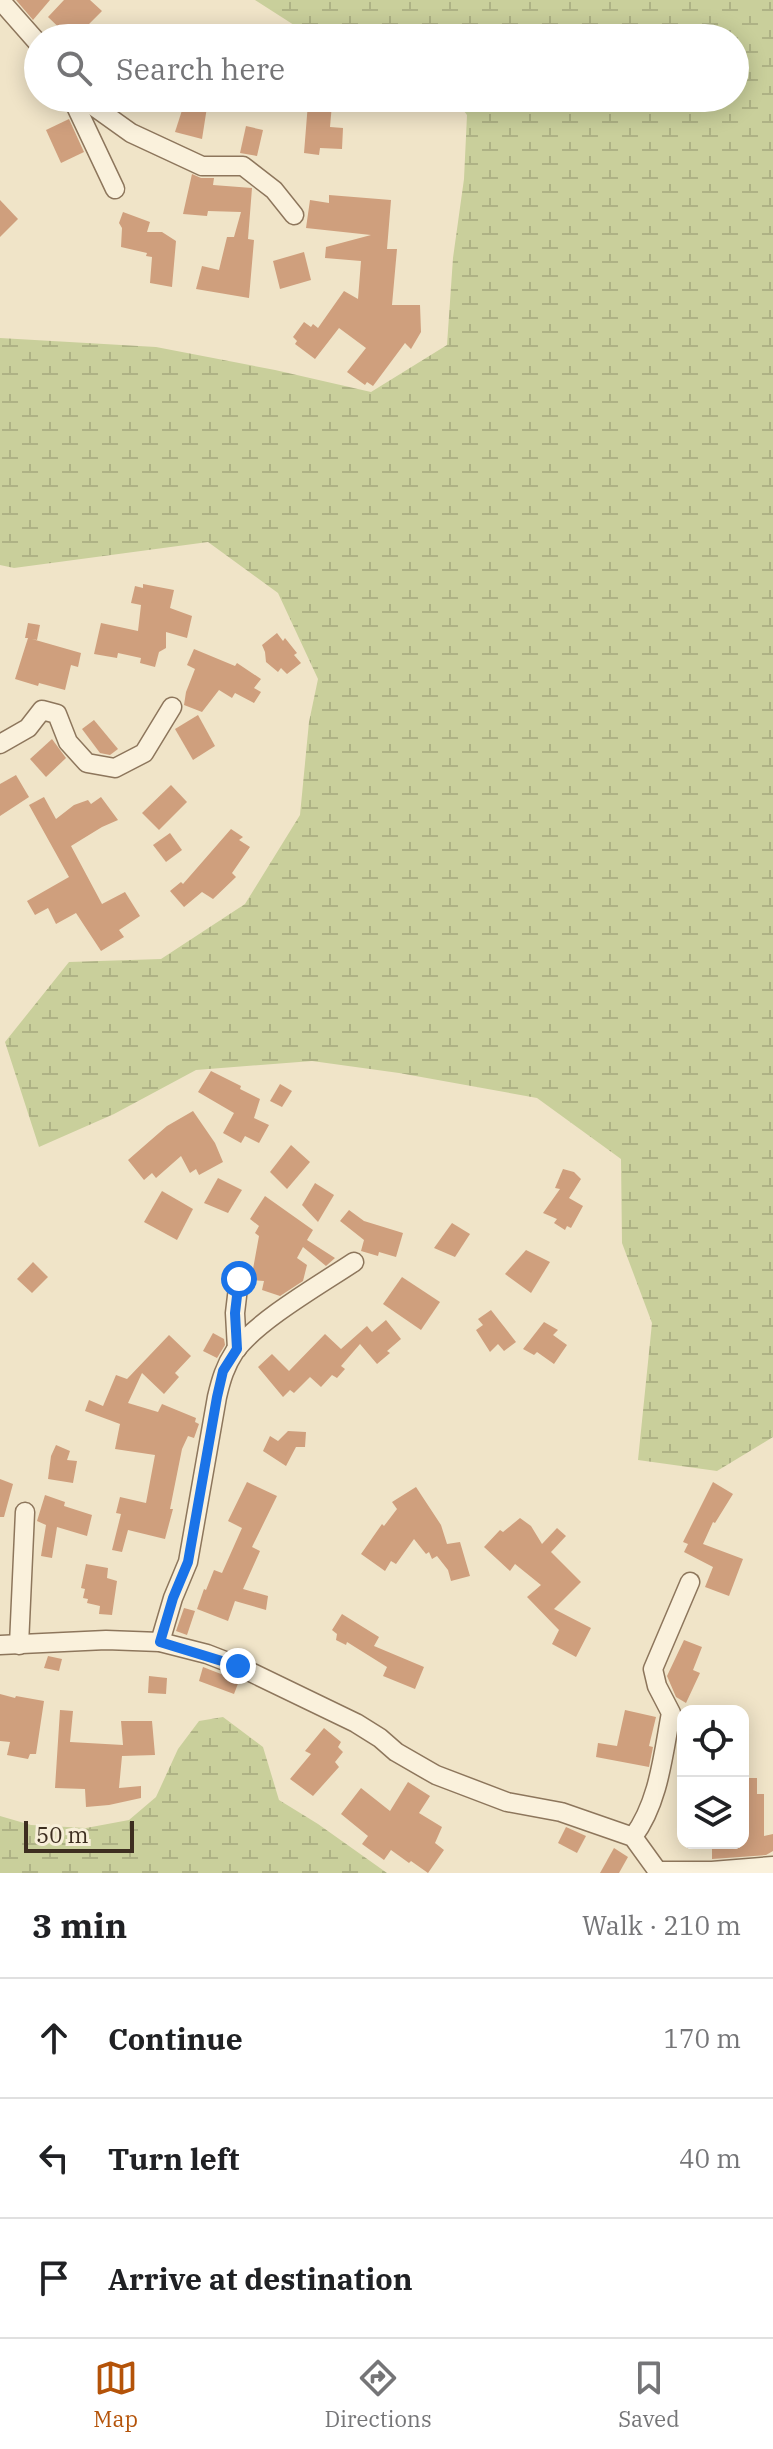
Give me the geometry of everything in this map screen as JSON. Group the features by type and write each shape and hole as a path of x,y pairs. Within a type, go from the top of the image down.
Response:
{"street":[{"path":"0,0 24,27"},
{"path":"79,112 115,189"},
{"path":"102,112 131,133 202,166 243,166 274,190 294,215"},
{"path":"0,744 28,728 42,710 57,714 68,742 87,763 115,768 144,753 172,707"},
{"path":"160,1642 188,1562 223,1371 237,1349 264,1324 354,1262"},
{"path":"237,1349 235,1313 239,1279"},
{"path":"25,1512 9,1645 106,1640 160,1642 207,1654 252,1672 370,1731 396,1752 436,1775 507,1802 561,1812 633,1837 659,1872 773,1866"},
{"path":"633,1837 646,1819 654,1796 671,1713 657,1686 653,1669 690,1582"}],"green space":[{"path":"255,0 773,0 773,1437 717,1471 638,1460 652,1323 622,1243 621,1159 537,1098 312,1061 196,1070 114,1114 39,1147 5,1042 69,962 161,959 245,904 300,815 309,722 318,679 278,593 208,542 14,568 0,565 0,338 156,347 371,392 447,345 453,258 464,179 465,112 749,112 749,24 292,24"},
{"path":"223,1717 263,1747 279,1800 387,1873 0,1873 0,1816 31,1825 86,1828 129,1820 156,1797 178,1749 199,1721"}],"building":[{"path":"16,0 50,0 33,20"},
{"path":"64,0 90,0 102,11 89,24 55,24 48,17"},
{"path":"181,112 206,112 202,139 175,132"},
{"path":"307,112 331,112 330,127 343,128 342,149 320,148 319,155 304,153"},
{"path":"69,119 84,152 61,163 46,130"},
{"path":"246,126 263,130 257,156 240,153"},
{"path":"192,174 214,178 213,185 252,188 248,239 254,240 249,298 196,289 202,266 219,270 227,237 234,237 241,212 208,211 207,216 183,214"},
{"path":"329,195 391,200 387,249 397,249 392,305 420,305 421,332 411,349 405,343 373,386 367,382 365,385 347,372 366,348 339,328 315,359 295,344 297,341 293,337 304,322 318,328 344,291 358,299 361,261 325,258 326,247 371,235 306,228 310,200 329,203"},
{"path":"0,200 18,219 0,237"},
{"path":"123,212 150,222 147,232 162,232 176,241 172,287 150,283 152,257 146,256 147,253 121,247 122,228 119,223"},
{"path":"304,252 311,280 280,289 273,261"},
{"path":"143,584 174,590 170,608 192,616 187,638 166,632 166,648 159,652 155,667 140,663 141,658 118,653 117,658 94,654 101,623 138,631 141,605 131,603 135,586 143,588"},
{"path":"28,623 40,625 37,640 32,639 81,653 78,667 71,665 65,690 15,679 28,638 25,638"},
{"path":"277,633 297,653 294,655 301,663 287,674 281,668 278,672 266,662 262,645"},
{"path":"194,649 235,666 237,663 261,679 254,688 261,692 254,703 235,693 232,698 219,690 202,712 184,705 195,669 187,665"},
{"path":"198,715 215,746 193,760 175,729"},
{"path":"94,720 118,749 110,755 100,753 82,729"},
{"path":"52,739 66,758 46,777 30,759"},
{"path":"16,775 29,797 0,816 0,784"},
{"path":"171,785 187,802 159,830 142,813"},
{"path":"44,797 56,819 74,805 88,800 91,804 101,797 118,820 71,846 102,904 125,892 140,916 119,930 124,937 101,951 76,913 56,924 48,908 35,915 27,901 69,877 29,805"},
{"path":"231,829 243,837 239,840 250,847 232,873 236,877 213,899 202,892 184,907 170,891 181,882 183,884"},
{"path":"170,833 182,850 166,862 153,845"},
{"path":"211,1071 260,1099 254,1118 269,1125 259,1143 245,1136 241,1143 223,1133 234,1113 198,1092"},
{"path":"280,1084 292,1091 282,1107 270,1101"},
{"path":"193,1111 215,1143 223,1162 199,1175 196,1169 190,1173 181,1156 156,1178 152,1173 144,1180 128,1160 167,1126"},
{"path":"291,1145 310,1162 287,1189 270,1172"},
{"path":"563,1169 574,1172 581,1179 569,1198 583,1206 571,1228 567,1226 565,1230 554,1223 557,1219 543,1213 560,1189 555,1188"},
{"path":"218,1178 242,1190 228,1213 204,1203"},
{"path":"315,1183 334,1195 318,1222 302,1205"},
{"path":"162,1191 193,1209 177,1240 144,1222"},
{"path":"265,1196 313,1230 307,1240 335,1258 326,1266 303,1247 297,1258 307,1265 303,1281 280,1296 262,1290 264,1281 251,1280 259,1236 255,1233 259,1226 250,1219"},
{"path":"349,1210 364,1221 403,1233 396,1257 361,1251 364,1240 340,1221"},
{"path":"452,1223 470,1234 455,1257 434,1248"},
{"path":"526,1250 550,1262 531,1293 505,1274"},
{"path":"33,1262 48,1277 32,1293 17,1279"},
{"path":"402,1277 440,1302 421,1330 383,1304"},
{"path":"491,1310 516,1342 504,1351 498,1344 490,1352 476,1330 483,1325 478,1319"},
{"path":"386,1320 401,1339 387,1351 390,1353 377,1364 360,1344 341,1366 345,1369 337,1378 332,1375 321,1387 310,1377 294,1393 290,1390 283,1397 258,1367 272,1354 289,1371 325,1334 341,1349 367,1326 372,1332"},
{"path":"544,1322 558,1330 553,1335 567,1345 554,1364 537,1352 534,1355 523,1349"},
{"path":"213,1333 224,1339 225,1345 217,1358 203,1351"},
{"path":"169,1335 191,1356 175,1373 179,1377 164,1394 142,1373 128,1403 158,1412 162,1404 196,1418 195,1422 199,1424 194,1438 188,1436 182,1449 165,1539 128,1530 122,1552 112,1550 121,1514 116,1513 120,1497 146,1503 155,1455 115,1449 120,1424 85,1411 89,1400 103,1406 116,1375 127,1379"},
{"path":"288,1431 306,1432 305,1447 296,1447 286,1466 263,1451 270,1436 278,1441"},
{"path":"56,1445 70,1451 67,1460 77,1461 73,1483 48,1479"},
{"path":"0,1479 13,1484 4,1517 0,1517"},
{"path":"247,1482 277,1496 252,1547 260,1551 243,1589 268,1596 266,1610 235,1601 228,1621 197,1609 214,1570 222,1573 242,1528 228,1521"},
{"path":"713,1482 733,1494 713,1522 703,1544 743,1559 729,1596 705,1587 713,1567 684,1552 688,1544 683,1542"},
{"path":"416,1487 441,1525 447,1544 460,1542 470,1576 451,1581 448,1570 437,1556 432,1559 429,1552 426,1554 414,1539 396,1564 391,1561 385,1571 361,1554 397,1509 392,1502"},
{"path":"45,1495 65,1502 64,1506 92,1515 87,1536 57,1527 52,1558 41,1556 46,1525 37,1521"},
{"path":"520,1518 531,1526 542,1544 557,1528 566,1536 551,1552 581,1582 554,1609 591,1628 576,1657 552,1644 559,1630 527,1597 541,1585 515,1564 510,1571 484,1547 500,1530 503,1532"},
{"path":"86,1564 108,1568 107,1578 117,1581 112,1615 99,1614 100,1606 87,1603 88,1599 83,1598 85,1589 81,1588"},
{"path":"184,1608 195,1611 187,1635 176,1631"},
{"path":"342,1614 379,1637 374,1646 424,1667 415,1689 383,1676 387,1667 347,1642 346,1645 336,1640 337,1634 332,1630"},
{"path":"684,1640 702,1647 693,1670 700,1673 686,1703 676,1697 667,1676"},
{"path":"48,1656 62,1659 59,1671 44,1668"},
{"path":"203,1667 239,1681 234,1694 199,1681"},
{"path":"149,1676 167,1678 166,1694 148,1693"},
{"path":"0,1694 44,1701 36,1754 30,1754 28,1759 7,1755 10,1742 0,1741"},
{"path":"60,1710 73,1711 70,1742 123,1745 121,1721 152,1721 155,1755 122,1756 119,1788 141,1786 141,1798 86,1807 85,1789 55,1788"},
{"path":"625,1710 656,1717 649,1746 653,1747 649,1767 596,1757 598,1743 617,1746"},
{"path":"324,1728 341,1742 338,1747 343,1752 335,1762 339,1767 313,1796 290,1779 311,1754 305,1751"},
{"path":"749,1778 757,1778 757,1794 764,1794 764,1836 773,1834 773,1851 766,1855 712,1859 712,1849 749,1849"},
{"path":"408,1782 430,1796 419,1813 442,1827 435,1843 444,1850 428,1873 391,1850 384,1860 362,1844 368,1836 341,1814 361,1788 390,1811"},
{"path":"566,1827 586,1836 577,1853 558,1843"},
{"path":"614,1848 628,1857 619,1873 600,1873"}],"route":[{"path":"238,1666 160,1642 188,1562 223,1371 237,1349 235,1313 239,1279"}]}
